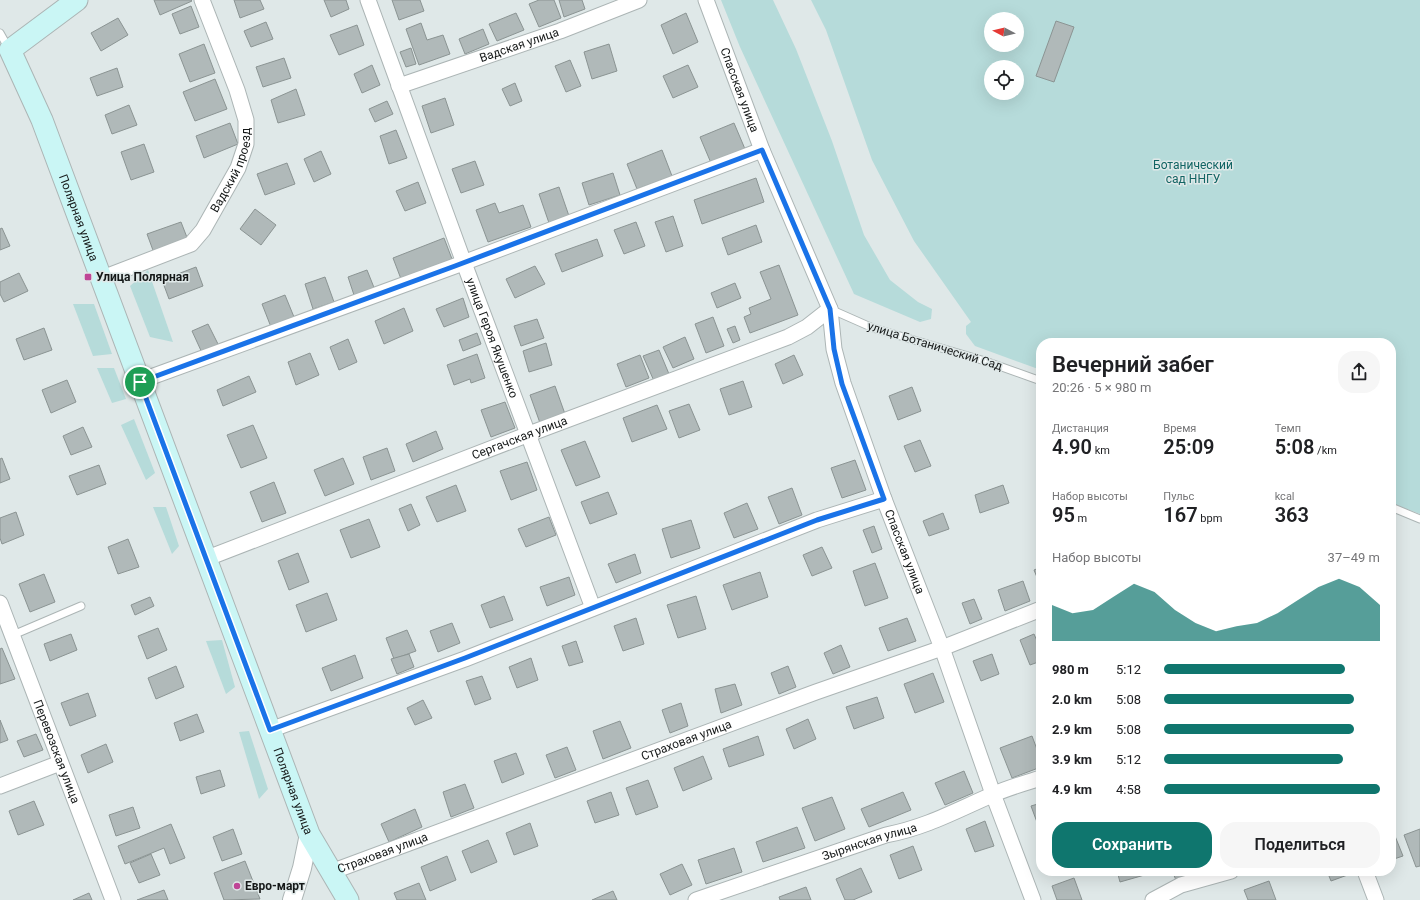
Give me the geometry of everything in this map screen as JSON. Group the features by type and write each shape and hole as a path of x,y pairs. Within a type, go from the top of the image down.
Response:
{"main road":[{"path":"3,47 77,0"},
{"name":"Полярная улица","path":"3,47 42,120 100,279 309,834 348,900"}],"street":[{"name":"Вадский проезд","path":"100,279 190,244 203,230 238,168 246,144 246,120 237,90 202,0"},
{"name":"улица Героя Якушенко","path":"368,0 464,263 593,608"},
{"name":"Вадская улица","path":"399,86 560,31 639,0"},
{"name":"Спасская улица","path":"706,0 762,150 830,309 834,349 842,384 884,499 942,648 993,794 1034,900"},
{"path":"140,382 464,263 762,150"},
{"name":"Сергачская улица","path":"205,559 529,434 788,337 807,327 830,309"},
{"path":"270,730 465,658 817,520 884,499"},
{"name":"Перевозская улица","path":"0,603 8,630 113,900"},
{"name":"Страховая улица","path":"331,872 816,692 942,648 1036,611"},
{"path":"0,786 60,763"},
{"name":"Зырянская улица","path":"696,900 886,835 913,830 993,794 1036,780"},
{"path":"292,900 302,868 309,834"},
{"path":"1153,900 1181,885 1213,876"},
{"path":"1367,876 1376,900"}],"lane":[{"name":"улица Ботанический Сад","path":"830,309 873,328 985,361 1036,379"},
{"path":"1396,509 1420,519"},
{"path":"8,630 81,606"}],"green space":[{"path":"721,0 773,0 796,49 832,141 864,235 890,280 918,302 932,309 931,319 920,322 854,294 740,47"},
{"name":"Ботанический сад ННГУ","path":"811,0 1420,0 1420,514 1396,505 1396,338 1036,338 1036,368 975,346 966,334 966,326 971,322 914,241 872,160 826,30"},
{"path":"148,270 173,342 150,337 130,286"},
{"path":"73,304 94,304 112,354 93,356"},
{"path":"97,368 114,368 126,399 112,403"},
{"path":"134,419 155,473 146,480 121,425"},
{"path":"153,507 166,507 179,546 172,554"},
{"path":"222,640 235,687 226,694 206,641"},
{"path":"249,731 268,789 259,799 239,732"}],"building":[{"path":"154,0 191,0 192,1 160,15"},
{"path":"234,0 260,0 264,9 240,18"},
{"path":"324,0 346,0 349,9 331,17"},
{"path":"392,0 420,0 424,11 399,20"},
{"path":"539,0 554,0 561,18 539,27 529,4"},
{"path":"559,0 582,0 585,9 564,17"},
{"path":"191,6 199,27 180,34 172,14"},
{"path":"516,13 524,30 497,41 489,24"},
{"path":"686,13 698,42 673,54 661,25"},
{"path":"118,18 128,35 101,51 91,33"},
{"path":"1056,21 1074,27 1054,82 1036,76"},
{"path":"266,22 273,39 251,47 244,31"},
{"path":"421,23 427,40 443,35 450,54 419,65 406,29"},
{"path":"357,25 364,45 339,55 330,35"},
{"path":"483,29 489,44 465,54 459,39"},
{"path":"204,44 215,73 190,82 179,54"},
{"path":"609,44 617,71 592,79 584,52"},
{"path":"411,48 416,64 406,67 400,52"},
{"path":"284,58 291,78 263,87 256,67"},
{"path":"570,60 581,86 566,92 555,66"},
{"path":"372,65 380,85 362,93 354,74"},
{"path":"688,65 698,87 673,98 663,76"},
{"path":"117,68 123,87 97,96 90,78"},
{"path":"215,79 227,109 195,121 183,92"},
{"path":"515,83 522,101 510,106 502,89"},
{"path":"296,89 305,115 278,123 271,100"},
{"path":"445,98 454,125 431,133 422,106"},
{"path":"387,101 393,114 375,122 369,109"},
{"path":"129,105 137,125 112,134 105,115"},
{"path":"230,123 238,144 204,158 196,136"},
{"path":"734,123 745,149 711,163 700,137"},
{"path":"396,130 407,158 389,164 380,136"},
{"path":"144,144 154,172 131,180 121,152"},
{"path":"662,150 672,176 637,189 627,164"},
{"path":"321,151 331,174 314,182 304,159"},
{"path":"475,161 484,185 461,193 452,169"},
{"path":"287,163 295,184 265,195 257,174"},
{"path":"613,173 620,195 589,205 582,183"},
{"path":"756,178 764,202 702,224 694,200"},
{"path":"418,182 426,203 405,211 396,191"},
{"path":"559,187 569,216 549,223 539,194"},
{"path":"495,203 499,213 523,205 531,227 488,242 476,210"},
{"path":"255,209 276,225 261,245 240,229"},
{"path":"673,216 683,246 666,252 655,222"},
{"path":"181,222 188,240 154,253 147,234"},
{"path":"636,222 645,246 624,254 614,230"},
{"path":"756,225 762,242 728,255 722,238"},
{"path":"2,228 10,246 0,250 0,229"},
{"path":"444,238 452,259 401,279 393,258"},
{"path":"597,239 603,256 562,272 555,254"},
{"path":"779,265 798,315 750,333 744,317 751,314 749,308 771,299 760,272"},
{"path":"535,266 545,284 515,298 506,279"},
{"path":"196,267 203,286 169,299 162,280"},
{"path":"367,270 375,290 355,298 348,277"},
{"path":"19,273 28,291 4,302 0,294 0,282"},
{"path":"325,277 334,302 313,309 305,284"},
{"path":"735,283 741,298 717,308 711,293"},
{"path":"285,295 294,317 271,327 262,304"},
{"path":"463,298 469,317 444,327 436,309"},
{"path":"404,308 413,331 384,344 375,321"},
{"path":"713,317 724,346 706,353 695,324"},
{"path":"537,319 544,338 521,346 514,326"},
{"path":"208,324 220,348 203,355 192,331"},
{"path":"735,326 740,340 733,343 727,329"},
{"path":"44,328 52,350 24,360 16,339"},
{"path":"477,333 481,344 463,351 459,340"},
{"path":"685,337 694,359 673,368 663,347"},
{"path":"348,339 357,362 339,370 330,347"},
{"path":"546,343 552,365 529,372 523,351"},
{"path":"659,350 669,374 654,381 643,356"},
{"path":"310,353 319,375 296,385 288,362"},
{"path":"477,354 485,378 471,383 470,379 454,385 447,365"},
{"path":"640,355 649,378 626,387 617,364"},
{"path":"794,355 803,375 783,384 775,364"},
{"path":"249,376 256,392 223,406 217,390"},
{"path":"67,380 76,402 51,413 42,390"},
{"path":"743,381 752,407 729,415 720,389"},
{"path":"555,386 565,414 540,423 530,395"},
{"path":"912,387 921,411 898,420 889,396"},
{"path":"505,402 515,428 491,437 481,410"},
{"path":"689,404 700,430 679,438 669,411"},
{"path":"657,405 667,429 632,442 623,418"},
{"path":"253,425 267,458 241,468 227,435"},
{"path":"83,427 92,447 71,455 63,436"},
{"path":"436,431 443,449 413,462 406,444"},
{"path":"920,440 931,466 915,472 904,446"},
{"path":"585,441 600,477 576,486 561,450"},
{"path":"387,448 395,471 371,480 363,457"},
{"path":"2,458 10,479 0,483 0,459"},
{"path":"343,458 354,484 325,496 314,470"},
{"path":"855,460 866,490 842,498 831,468"},
{"path":"527,462 537,490 511,500 500,471"},
{"path":"99,465 106,484 77,495 69,476"},
{"path":"274,482 286,513 262,522 250,492"},
{"path":"456,485 466,511 437,522 426,497"},
{"path":"1003,485 1009,503 980,513 975,495"},
{"path":"792,488 802,515 779,524 768,497"},
{"path":"608,492 617,514 590,524 581,502"},
{"path":"747,503 758,529 734,538 724,513"},
{"path":"411,504 420,525 408,531 399,509"},
{"path":"16,512 24,535 2,544 0,538 0,518"},
{"path":"943,513 949,529 929,536 923,521"},
{"path":"549,517 556,535 526,547 518,529"},
{"path":"369,519 380,547 351,558 340,530"},
{"path":"691,520 700,548 671,558 662,529"},
{"path":"874,526 882,549 872,553 863,530"},
{"path":"128,539 139,567 118,574 108,547"},
{"path":"822,547 832,568 812,576 803,555"},
{"path":"298,553 309,582 289,590 278,561"},
{"path":"635,554 641,573 616,583 608,564"},
{"path":"875,563 888,598 865,606 853,571"},
{"path":"760,572 768,597 732,610 723,585"},
{"path":"44,574 55,602 30,612 19,584"},
{"path":"569,577 575,595 547,606 540,587"},
{"path":"1023,581 1030,601 1005,611 998,590"},
{"path":"327,593 337,620 306,632 296,605"},
{"path":"504,596 513,620 490,628 481,605"},
{"path":"696,596 706,629 678,638 667,605"},
{"path":"150,597 154,606 135,615 131,605"},
{"path":"974,599 982,619 970,624 962,603"},
{"path":"636,618 644,644 623,651 614,626"},
{"path":"907,618 916,641 888,651 879,628"},
{"path":"452,623 460,643 438,652 430,631"},
{"path":"158,628 167,650 147,659 138,636"},
{"path":"407,630 416,651 394,659 386,638"},
{"path":"71,634 77,650 50,661 44,644"},
{"path":"1034,634 1036,639 1036,663 1030,665 1020,640"},
{"path":"576,641 583,662 569,666 562,646"},
{"path":"841,645 850,667 833,674 824,653"},
{"path":"2,648 15,679 0,684 0,649"},
{"path":"409,654 414,667 397,674 391,659"},
{"path":"992,654 999,674 981,681 973,661"},
{"path":"355,655 363,678 331,691 322,668"},
{"path":"531,658 538,680 517,688 509,667"},
{"path":"176,666 184,687 156,699 148,678"},
{"path":"788,666 796,687 779,694 771,673"},
{"path":"933,673 944,702 915,713 904,684"},
{"path":"482,676 491,699 475,705 466,681"},
{"path":"735,684 742,705 721,713 715,689"},
{"path":"88,693 96,716 70,726 61,703"},
{"path":"877,697 884,718 854,729 846,707"},
{"path":"423,700 432,718 415,725 407,708"},
{"path":"681,703 688,726 670,733 662,710"},
{"path":"197,714 204,732 180,741 174,723"},
{"path":"808,719 816,739 794,749 786,729"},
{"path":"0,720 8,740 0,743"},
{"path":"620,721 631,748 603,759 593,731"},
{"path":"36,734 43,750 24,757 17,741"},
{"path":"758,736 764,755 729,767 723,749"},
{"path":"1032,736 1036,747 1036,769 1012,778 1000,748"},
{"path":"106,744 113,762 88,773 81,755"},
{"path":"567,747 576,770 555,778 546,755"},
{"path":"516,753 524,774 502,783 494,761"},
{"path":"703,756 712,779 683,791 674,768"},
{"path":"220,770 225,786 201,794 196,777"},
{"path":"964,771 973,793 945,805 935,783"},
{"path":"648,780 658,807 636,815 626,788"},
{"path":"465,784 474,808 451,817 443,792"},
{"path":"611,792 619,815 595,823 587,801"},
{"path":"903,792 911,810 869,827 861,809"},
{"path":"832,797 845,829 815,841 802,808"},
{"path":"34,801 44,825 18,835 9,811"},
{"path":"1036,804 1036,820 1031,806"},
{"path":"133,807 140,828 116,836 109,815"},
{"path":"415,809 422,827 389,842 381,824"},
{"path":"985,821 994,846 975,852 966,829"},
{"path":"530,823 538,846 514,855 506,833"},
{"path":"171,824 185,858 170,864 164,848 125,864 118,846"},
{"path":"797,827 805,848 763,862 756,842"},
{"path":"233,829 242,854 222,861 213,837"},
{"path":"1420,829 1420,866 1416,867 1404,835"},
{"path":"1396,838 1403,856 1396,858"},
{"path":"488,840 497,862 471,873 462,851"},
{"path":"913,846 922,870 899,879 890,855"},
{"path":"734,848 742,872 706,884 698,860"},
{"path":"151,854 160,875 139,883 130,863"},
{"path":"447,856 456,880 430,891 421,867"},
{"name":"Евро-март","path":"245,861 260,899 224,900 214,873"},
{"path":"682,864 692,885 670,895 660,874"},
{"path":"861,868 872,892 853,900 845,900 836,879"},
{"path":"1118,876 1141,876 1120,882"},
{"path":"1174,876 1188,876 1176,880"},
{"path":"1329,876 1345,876 1331,881"},
{"path":"1074,878 1082,900 1057,900 1052,886"},
{"path":"1269,881 1276,900 1248,900 1244,890"},
{"path":"419,883 426,900 397,900 394,893"},
{"path":"806,887 811,900 780,900 779,897"},
{"path":"164,890 168,900 137,900"},
{"path":"613,891 617,900 592,900"},
{"path":"89,893 92,900 73,900"}],"place":[{"name":"Улица Полярная","path":"88,277"},
{"name":"Евро-март","path":"237,886"}],"route":[{"path":"762,150 830,309 834,349 842,384 884,499 817,520 465,658 270,730 140,382 455,266 762,150"}]}
